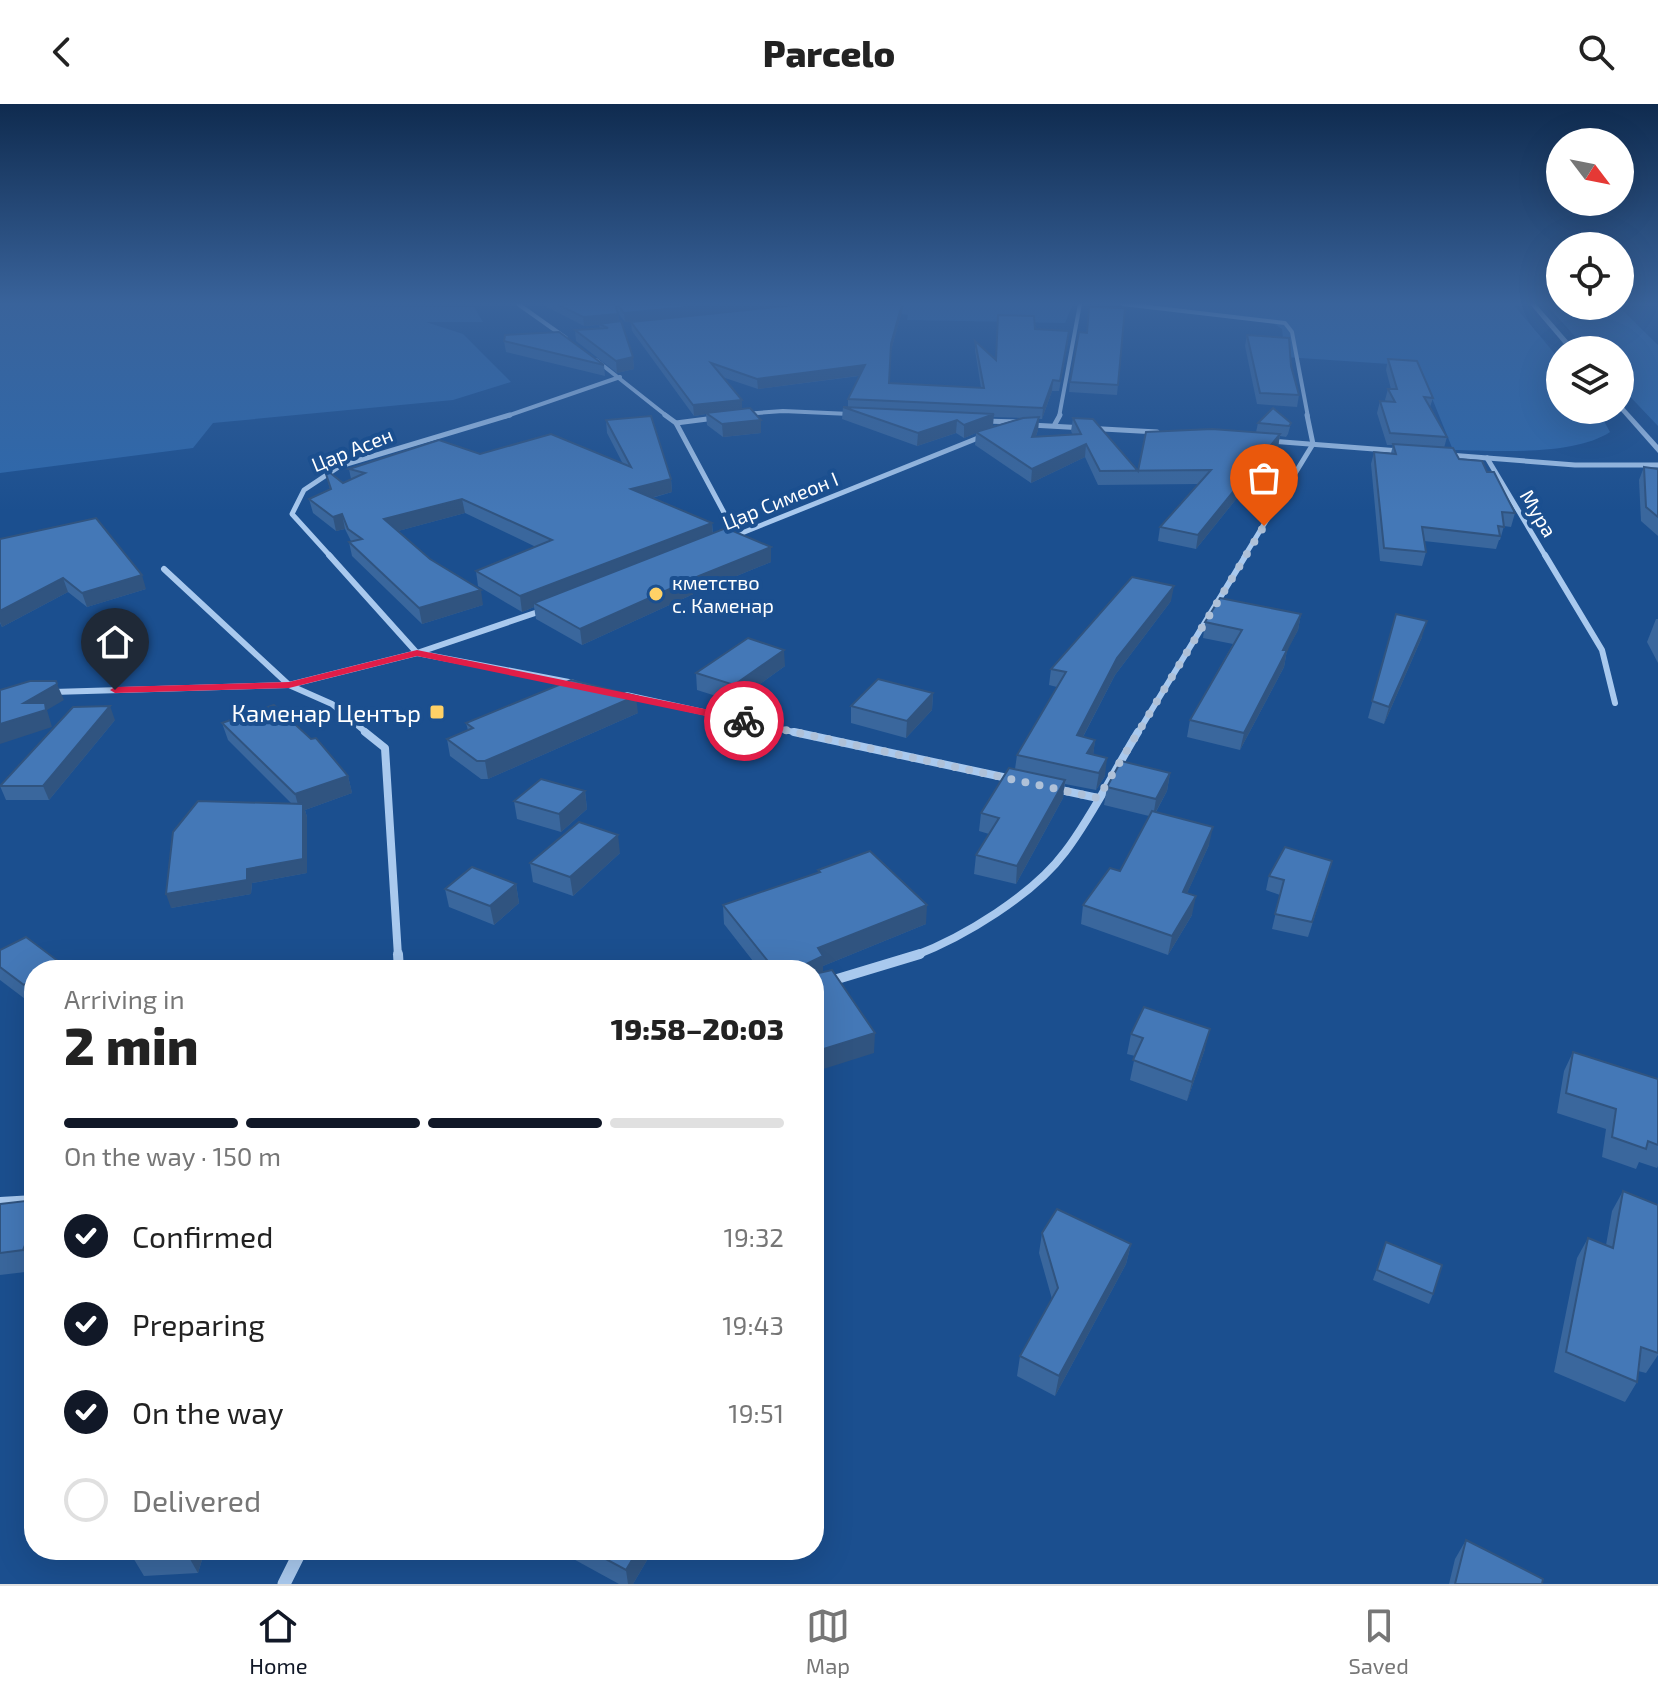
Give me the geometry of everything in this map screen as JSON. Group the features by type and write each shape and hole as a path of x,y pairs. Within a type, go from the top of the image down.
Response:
{"street":[{"path":"615,373 676,423 736,535"},
{"path":"980,421 1058,424 1067,373"},
{"path":"824,983 890,963 961,935 1026,890 1064,854 1313,444 1300,373"},
{"name":"Цар Асен","path":"417,653 305,533 292,514 296,500 309,484 340,466 575,395 620,377"},
{"path":"737,415 783,411 855,414"},
{"path":"676,423 722,417"},
{"path":"1634,422 1658,450"},
{"name":"Цар Симеон I","path":"722,541 993,432 1021,425 1058,424 1170,433"},
{"path":"1265,440 1408,452"},
{"path":"1440,454 1575,465 1658,465"},
{"name":"Мура","path":"1487,458 1602,650 1615,703"},
{"path":"164,569 289,685 332,704 385,748 398,960"},
{"path":"43,692 289,685 417,653 553,606"},
{"path":"417,653 583,685"},
{"path":"614,692 1020,781"},
{"path":"1052,788 1098,798"},
{"path":"0,1202 24,1201"},
{"path":"284,1584 296,1560"}],"shaded area":[{"path":"0,373 502,373 511,382 453,400 213,423 193,448 0,473"},
{"path":"1422,373 1546,373 1546,424 1606,424 1610,432 1595,440 1556,449 1453,450"},
{"path":"1634,373 1658,373 1658,426 1634,401"}],"building":[{"path":"669,373 719,373 742,400 693,405"},
{"path":"740,373 803,373 757,379"},
{"path":"861,373 890,373 889,383 984,388 981,373 1061,373 1060,381 1053,380 1043,408 848,399"},
{"path":"1072,373 1119,373 1118,385 1070,382"},
{"path":"1256,373 1293,373 1299,395 1260,393"},
{"path":"1392,373 1422,373 1433,398 1424,397 1447,437 1390,433 1380,401 1395,402 1388,389 1397,389"},
{"path":"843,407 994,414 964,425 957,420 918,433"},
{"path":"750,408 761,420 722,424 706,413"},
{"path":"1273,408 1291,423 1289,426 1258,423"},
{"path":"651,416 671,479 631,489 712,523 520,596 476,571 552,540 462,499 384,519 430,559 481,590 419,608 349,542 362,539 348,529 342,514 333,517 309,499 331,489 324,468 343,483 365,473 349,469 439,440 480,454 551,434 631,467 606,420"},
{"path":"1039,417 1032,437 1081,434 1073,418 1093,419 1138,471 1100,471 1086,444 1032,469 976,432 1023,418"},
{"path":"1212,429 1280,434 1198,535 1160,527 1211,470 1138,471 1146,432"},
{"path":"1393,444 1453,448 1459,459 1482,461 1487,472 1494,472 1515,513 1502,512 1504,527 1498,526 1500,536 1422,527 1426,552 1384,548 1374,452 1396,454"},
{"path":"1644,467 1658,469 1658,517 1646,507"},
{"path":"96,518 142,575 82,593 63,578 0,611 0,539"},
{"path":"726,528 771,547 580,629 534,603"},
{"path":"1132,577 1174,586 1117,658 1077,735 1095,740 1087,753 1107,758 1099,773 1017,755 1066,672 1051,669"},
{"path":"1220,598 1301,614 1283,650 1287,650 1244,733 1190,720 1242,630 1205,622"},
{"path":"1396,614 1427,621 1389,707 1372,701"},
{"path":"748,638 784,650 734,685 696,673"},
{"path":"878,679 933,693 907,721 851,706"},
{"path":"571,680 636,696 485,761 477,761 447,739 473,728 466,723"},
{"path":"30,681 56,681 57,684 24,703 45,703 46,710 0,724 0,690"},
{"path":"274,705 311,739 316,738 348,776 295,794 222,723"},
{"path":"110,706 43,786 0,786 73,707"},
{"path":"1121,761 1170,773 1156,799 1107,787"},
{"path":"1009,768 1065,780 1017,866 976,855 999,818 981,813"},
{"path":"541,779 585,791 559,814 514,801"},
{"path":"198,801 303,804 303,859 247,869 247,880 166,894 173,832"},
{"path":"1152,811 1213,827 1183,892 1196,896 1172,936 1083,905 1110,868 1120,871"},
{"path":"579,822 618,835 570,877 530,863"},
{"path":"1285,847 1332,861 1312,922 1275,914 1284,880 1269,876"},
{"path":"870,851 927,905 818,948 823,956 814,960 767,960 723,905 820,872 818,870"},
{"path":"472,867 516,884 490,906 445,889"},
{"path":"26,937 57,960 24,960 24,985 0,967 0,950"},
{"path":"832,970 875,1033 824,1049 824,972"},
{"path":"1144,1007 1210,1029 1192,1082 1133,1060 1143,1038 1131,1034"},
{"path":"1573,1052 1658,1079 1658,1145 1648,1141 1646,1149 1612,1137 1616,1109 1566,1093"},
{"path":"1623,1191 1658,1205 1658,1353 1641,1347 1637,1382 1566,1352 1588,1238 1613,1248"},
{"path":"24,1201 23,1250 0,1253 0,1204"},
{"path":"1057,1209 1131,1244 1059,1376 1020,1356 1058,1288 1042,1233"},
{"path":"1386,1242 1442,1265 1433,1294 1377,1270"},
{"path":"1466,1540 1543,1579 1542,1584 1455,1584"},
{"path":"608,1560 632,1560 626,1570"}],"way so far":[{"path":"744,721 1098,798 1264,526"}],"place":[{"name":"кметство с. Каменар","path":"656,594"},
{"name":"Каменар Център","path":"437,712"}],"route":[{"path":"115,690 289,685 417,653 744,721"}]}
